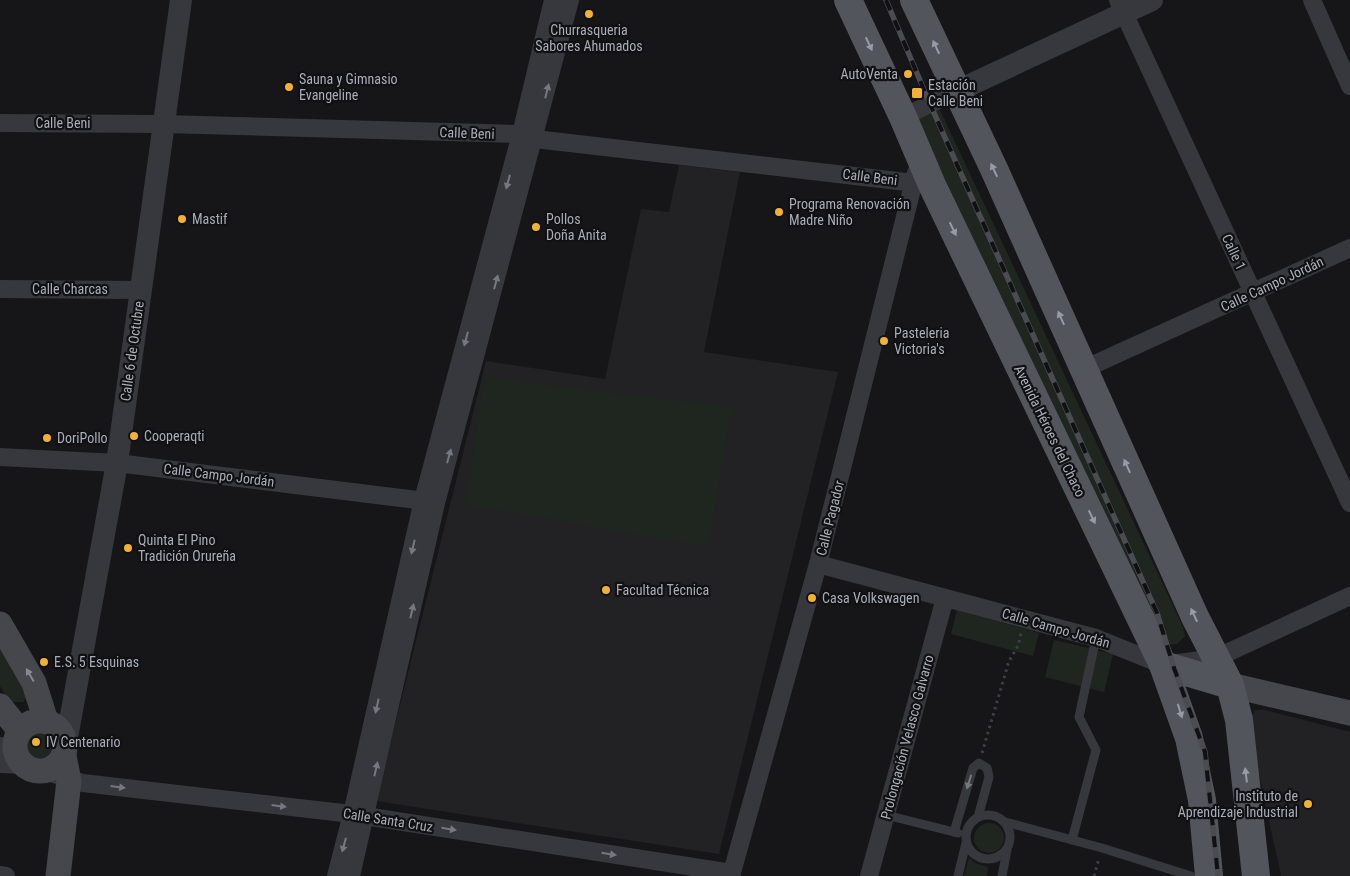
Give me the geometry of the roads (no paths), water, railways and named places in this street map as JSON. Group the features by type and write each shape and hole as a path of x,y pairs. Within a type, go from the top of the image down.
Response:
{"main road":[{"name":"Avenida Héroes del Chaco","path":"848,0 903,117 922,175 1163,665 1189,738 1202,800 1209,876"},
{"path":"914,0 1230,685 1239,720 1256,876"},
{"path":"0,624 34,683 49,722 63,735 69,781 58,876"},
{"name":"Calle Campo Jordán","path":"1163,665 1230,685 1350,713"},
{"path":"0,706 20,757 67,811"},
{"path":"20,757 31,722 49,722"},
{"path":"20,757 56,766 65,750"}],"street":[{"name":"Calle 6 de Octubre","path":"65,750 117,463 181,0"},
{"path":"528,136 553,0"},
{"path":"351,876 359,815 430,501 528,136 570,0"},
{"path":"903,117 1121,7 1152,0"},
{"path":"1312,0 1350,86"},
{"name":"Calle 1","path":"1121,7 1350,503"},
{"name":"Calle Beni","path":"0,123 164,124 528,136 922,175"},
{"name":"Calle Pagador","path":"732,874 818,564 922,175"},
{"name":"Calle Campo Jordán","path":"1084,369 1350,248"},
{"name":"Calle Charcas","path":"0,289 140,290"},
{"name":"Calle Campo Jordán","path":"0,457 117,463 430,501"},
{"name":"Calle Campo Jordán","path":"818,564 1096,638 1163,665"},
{"path":"1163,665 1216,658 1350,596"},
{"name":"Prolongación Velasco Galvarro","path":"869,876 946,598"},
{"path":"49,722 74,700"},
{"name":"Calle Santa Cruz","path":"20,757 69,781 359,815 732,874"},
{"path":"336,876 359,815"},
{"path":"0,875 6,876"}],"lane":[{"path":"1072,840 1096,750 1079,717 1096,638"},
{"path":"954,832 973,768 979,763 988,768 989,777 978,817"},
{"path":"886,815 954,832 966,839 969,849 980,859 995,859 1007,850"},
{"path":"958,876 966,839 972,822 978,817 992,815 1005,822 1102,848 1191,876"},
{"path":"1002,876 1010,836 1005,822"}],"railway":[{"path":"886,0 930,104 1157,613 1174,668 1205,752 1218,876"}],"place":[{"name":"Churrasqueria Sabores Ahumados","path":"589,14"},
{"name":"AutoVenta","path":"908,74"},
{"name":"Sauna y Gimnasio Evangeline","path":"289,87"},
{"name":"Estación Calle Beni","path":"917,93"},
{"name":"Programa Renovación Madre Niño","path":"779,212"},
{"name":"Mastif","path":"182,219"},
{"name":"Pollos Doña Anita","path":"536,227"},
{"name":"Pasteleria Victoria's","path":"884,341"},
{"name":"Cooperaqti","path":"134,436"},
{"name":"DoriPollo","path":"47,438"},
{"name":"Quinta El Pino Tradición Orureña","path":"128,548"},
{"name":"Facultad Técnica","path":"606,590"},
{"name":"Casa Volkswagen","path":"812,598"},
{"name":"E.S. 5 Esquinas","path":"44,662"},
{"name":"IV Centenario","path":"36,742"},
{"name":"Instituto de Aprendizaje Industrial","path":"1308,804"}]}
